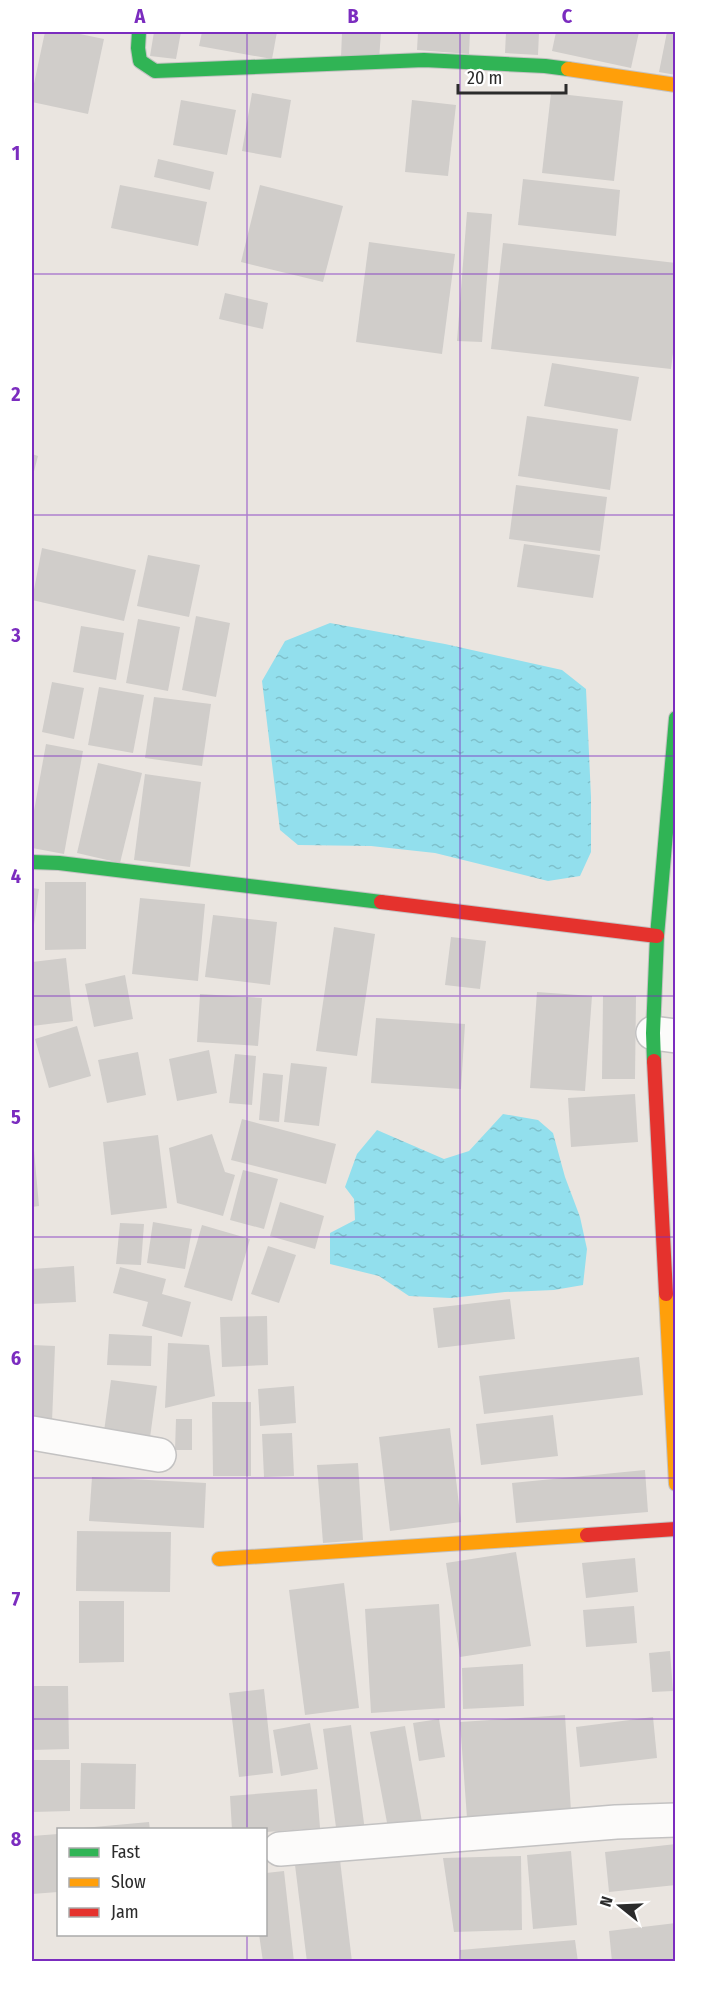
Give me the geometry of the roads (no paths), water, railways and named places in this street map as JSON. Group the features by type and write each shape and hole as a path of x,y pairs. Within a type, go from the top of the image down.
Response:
{"street":[{"path":"138,32 140,61 155,71 424,60 545,66 675,85"},
{"path":"675,718 657,936 664,1035 675,1482"},
{"path":"32,862 59,863 288,890 657,936"},
{"path":"32,1433 159,1455"},
{"path":"219,1559 675,1529"},
{"path":"280,1849 616,1822 675,1820"}],"water":[{"path":"330,623 445,644 562,670 586,689 591,852 580,876 548,881 435,853 371,846 298,845 280,830 262,681 285,641"},
{"path":"503,1114 538,1120 553,1133 565,1177 580,1217 587,1249 583,1285 554,1290 505,1292 451,1298 409,1296 379,1276 330,1264 330,1233 355,1220 354,1199 345,1187 357,1154 377,1130 444,1159 469,1151"}]}
